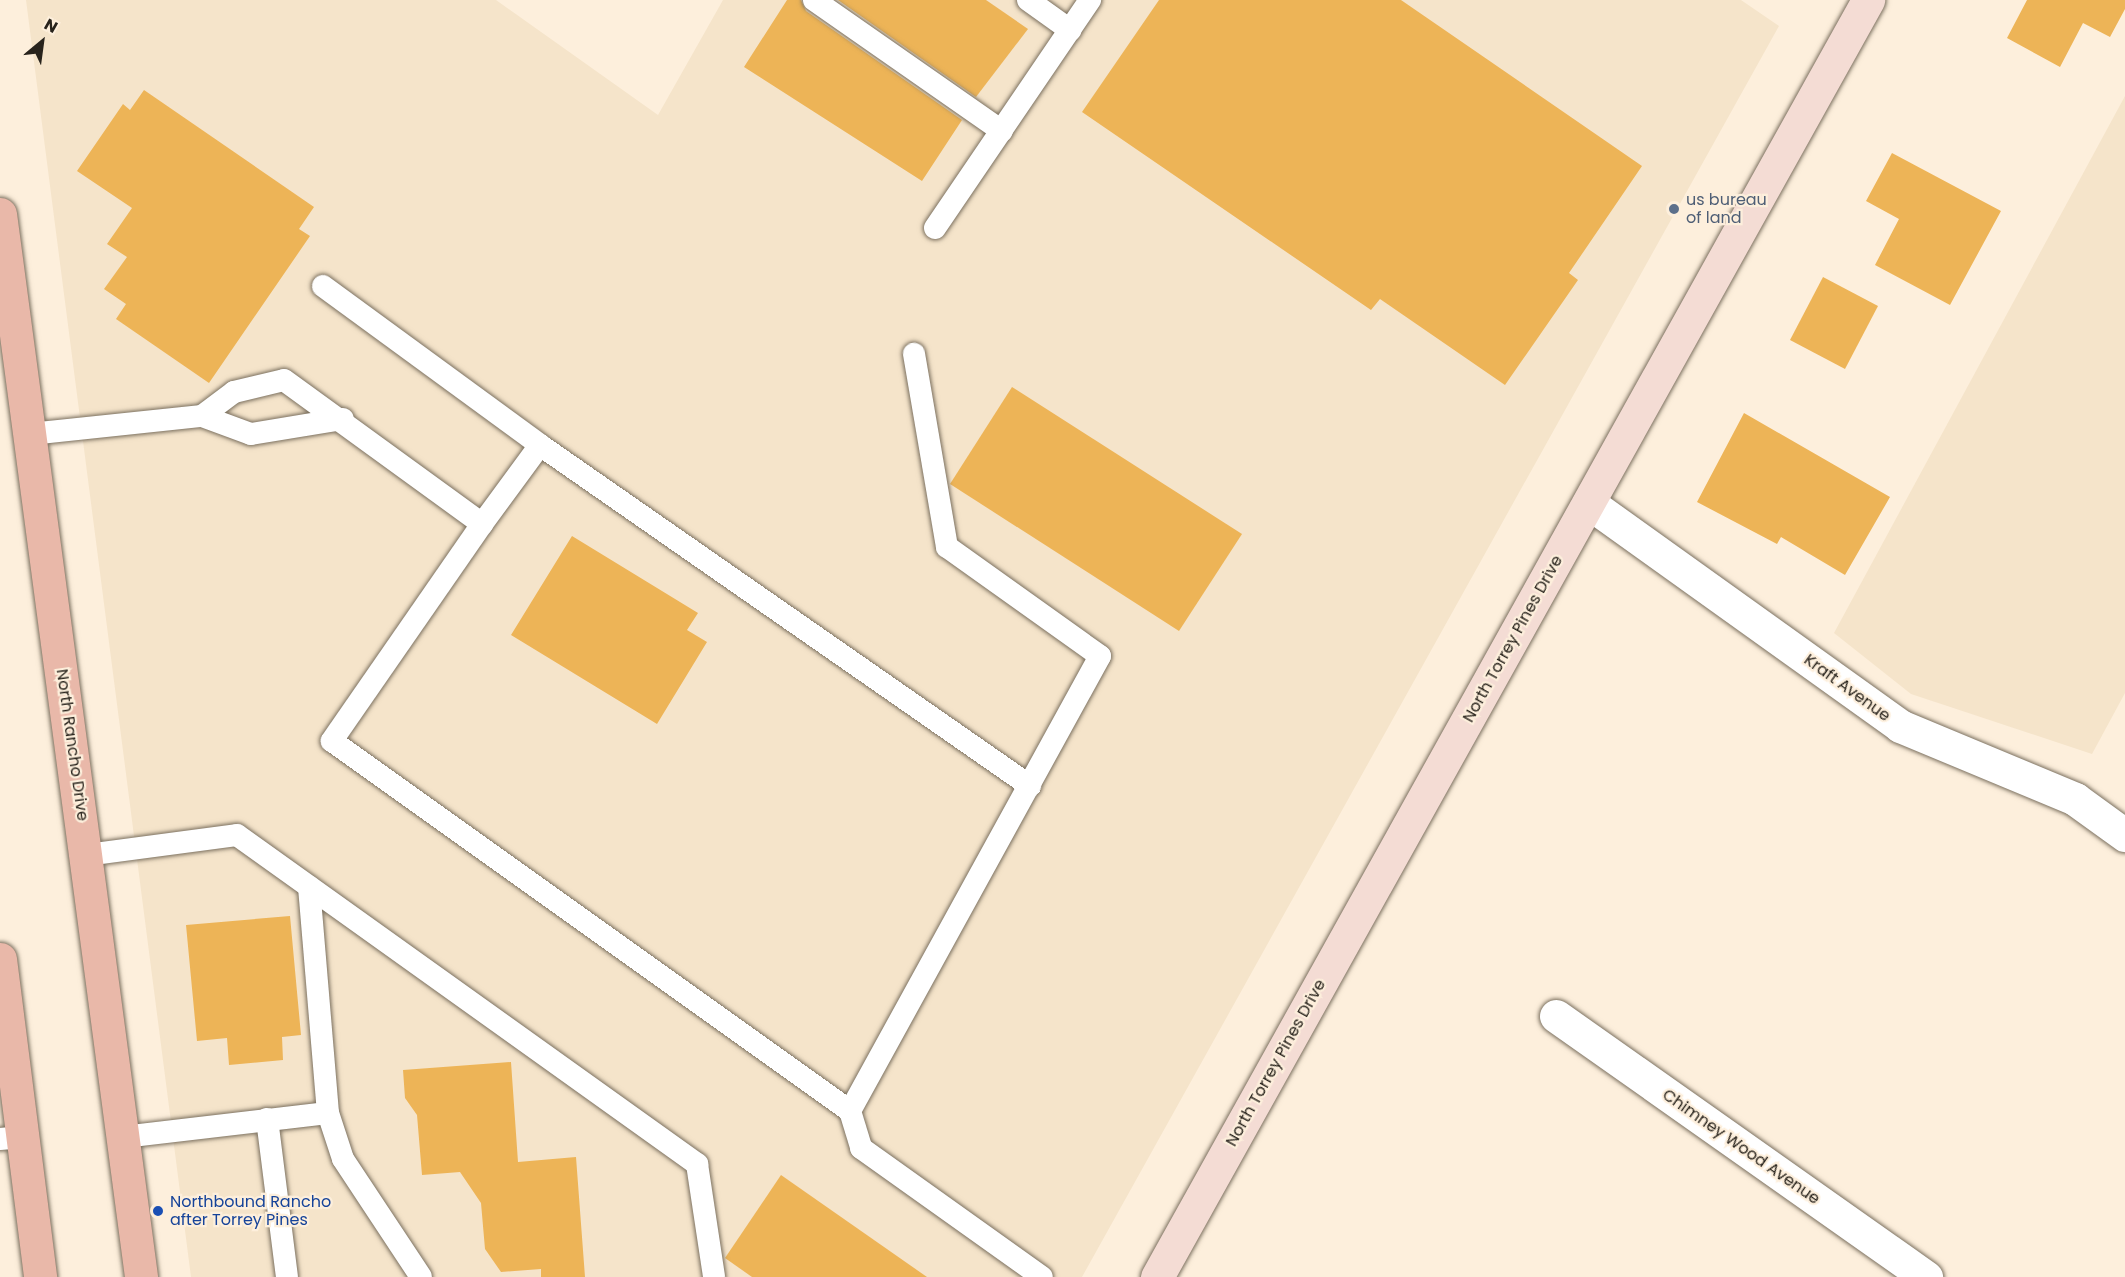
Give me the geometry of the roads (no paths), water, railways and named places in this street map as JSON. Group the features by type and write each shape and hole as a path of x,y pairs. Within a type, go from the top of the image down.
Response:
{"main road":[{"name":"North Rancho Drive","path":"0,214 87,855 141,1277"},
{"path":"0,959 11,1138 40,1277"}],"street":[{"name":"North Torrey Pines Drive","path":"1157,1277 1868,0"},
{"name":"Kraft Avenue","path":"1589,503 1900,726 2074,799 2125,835"},
{"name":"Chimney Wood Avenue","path":"1556,1016 1926,1277"}],"lane":[{"path":"814,0 1002,131"},
{"path":"1028,0 1070,30"},
{"path":"935,228 1090,0"},
{"path":"323,286 540,445 1030,786"},
{"path":"850,1111 1100,656 947,547 914,354"},
{"path":"202,416 234,392 284,380 343,419 482,524"},
{"path":"30,434 202,416 250,434 343,419"},
{"path":"540,445 482,524 332,741 850,1111 861,1148 1042,1277"},
{"path":"87,855 237,835 697,1164 714,1277"},
{"path":"309,887 328,1113 343,1159 421,1277"},
{"path":"123,1137 328,1113"},
{"path":"267,1119 287,1277"}],"place":[{"name":"us bureau of land","path":"1674,209"},
{"name":"Northbound Rancho after Torrey Pines","path":"158,1211"}]}
